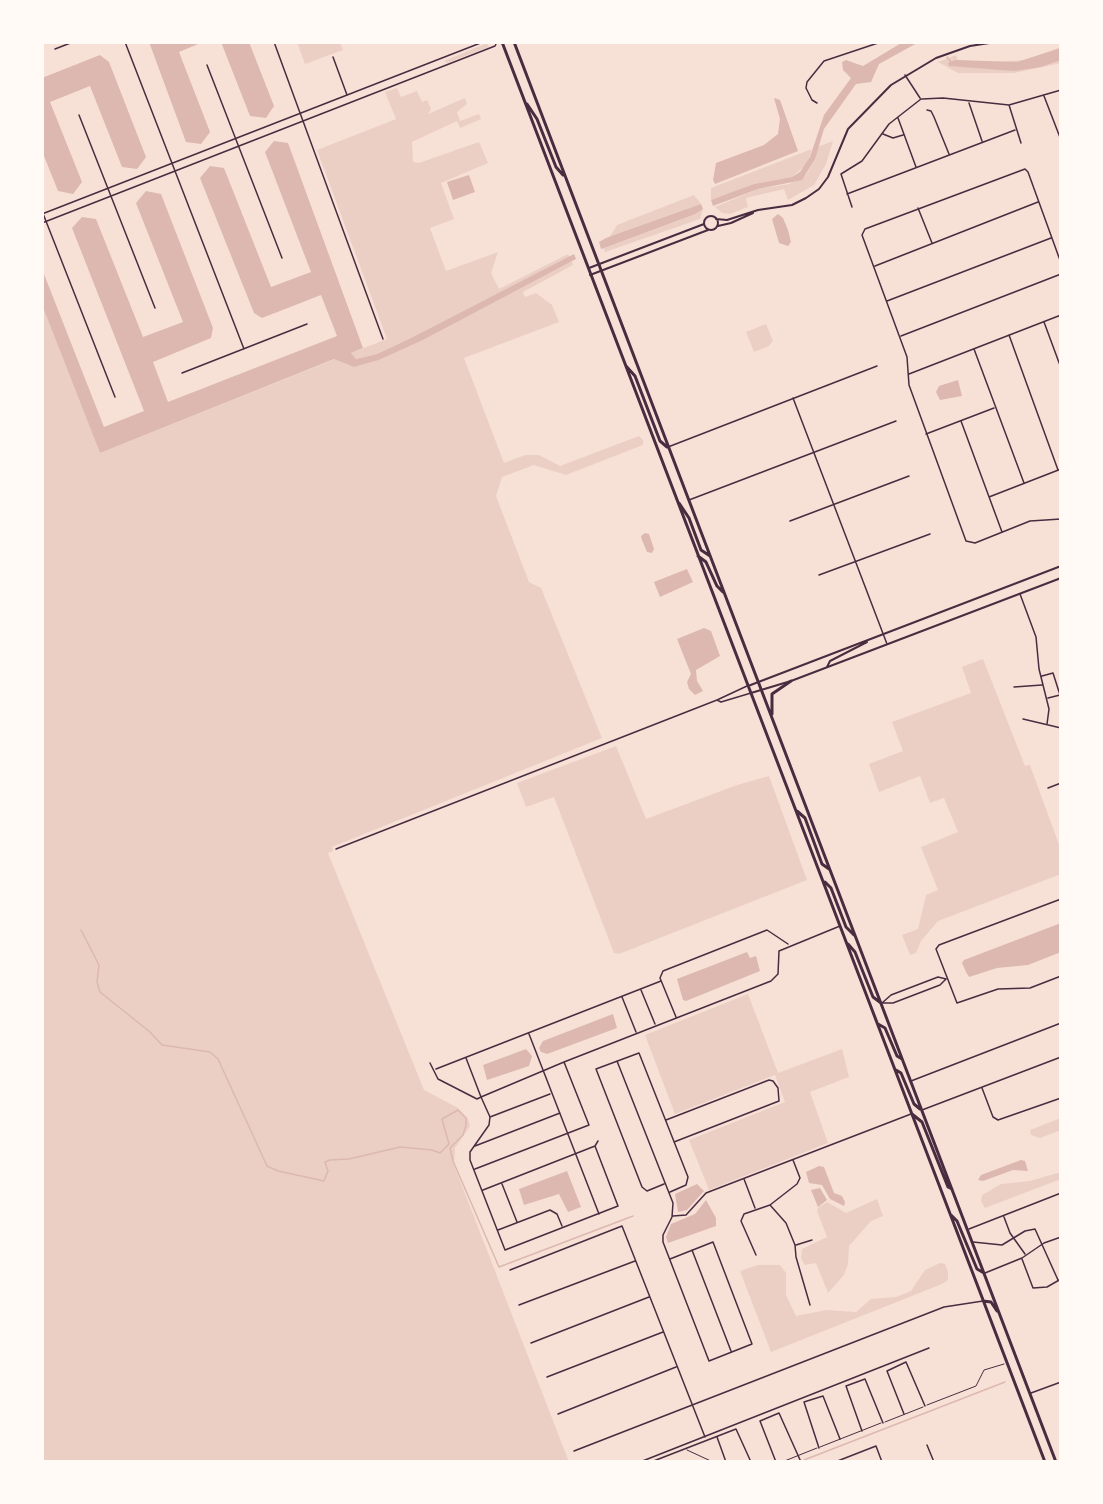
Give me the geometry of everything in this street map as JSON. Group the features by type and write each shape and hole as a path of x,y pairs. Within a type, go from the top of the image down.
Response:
{"highway":[{"path":"502,42 1044,1462"},
{"path":"514,42 1056,1462"},
{"path":"525,100 537,119 555,167 564,175"},
{"path":"625,365 635,376 660,441 667,447"},
{"path":"675,497 689,518 701,550 710,556"},
{"path":"698,556 704,559 717,586 724,594"},
{"path":"772,718 772,694 791,681"},
{"path":"795,810 805,818 822,864 831,870"},
{"path":"822,880 831,888 846,927 856,936"},
{"path":"846,941 855,952 873,998 881,1004"},
{"path":"877,1023 885,1028 897,1056 903,1060"},
{"path":"895,1069 901,1073 914,1104 922,1110"},
{"path":"912,1114 922,1122 948,1187 952,1189"},
{"path":"950,1214 957,1221 977,1269 985,1273"},
{"path":"983,1301 991,1302 1001,1318"}],"main road":[{"path":"588,268 704,224 708,217 727,220 758,210 792,205 819,189 828,177 848,129 872,101 905,75 936,58 972,44 996,42"},
{"path":"590,275 713,230 758,210"},
{"path":"716,219 718,226"},
{"path":"704,224 708,230"},
{"path":"748,686 1061,566"},
{"path":"751,693 791,681 1061,578"},
{"path":"828,667 830,662 861,647 869,640"}],"street":[{"path":"55,49 73,42"},
{"path":"125,42 244,349"},
{"path":"274,42 383,339"},
{"path":"115,397 42,213 483,42"},
{"path":"42,223 495,46 497,42"},
{"path":"817,103 812,100 806,88 824,62 881,42"},
{"path":"964,43 966,47"},
{"path":"333,57 347,96"},
{"path":"441,59 443,66"},
{"path":"207,65 282,258"},
{"path":"905,75 921,99"},
{"path":"371,86 374,93"},
{"path":"852,207 841,174 862,160 897,117 921,99 944,98 1009,105 1061,90"},
{"path":"1044,96 1061,140"},
{"path":"969,101 982,142"},
{"path":"1009,105 1015,130 1021,143"},
{"path":"927,110 931,111 934,117 949,155"},
{"path":"79,115 155,308"},
{"path":"897,117 917,168"},
{"path":"847,194 1015,130"},
{"path":"883,133 893,138 903,135"},
{"path":"1061,262 1040,202 1025,169 866,229 862,235 900,337 909,374 909,385 966,541 975,543 1030,521 1061,519"},
{"path":"874,266 1040,202"},
{"path":"918,208 932,244"},
{"path":"887,301 1052,237"},
{"path":"900,337 1061,274"},
{"path":"909,374 1061,315"},
{"path":"1044,322 1061,368"},
{"path":"182,373 307,324"},
{"path":"989,497 1060,469 1009,335"},
{"path":"974,348 1024,483"},
{"path":"667,447 877,366"},
{"path":"793,398 888,645"},
{"path":"926,434 995,407"},
{"path":"688,500 896,421"},
{"path":"961,421 1002,532"},
{"path":"790,521 909,476"},
{"path":"819,575 930,534"},
{"path":"1020,593 1036,637 1040,676 1047,699 1047,724"},
{"path":"1040,676 1053,673 1060,695 1047,699"},
{"path":"1014,687 1042,685"},
{"path":"336,849 748,686"},
{"path":"717,700 721,702 751,693"},
{"path":"1023,719 1061,728"},
{"path":"1048,788 1061,783"},
{"path":"1061,899 936,949 945,979 957,1003 998,989 1030,988 1061,976"},
{"path":"430,1063 438,1079 477,1099 481,1098 544,1073 564,1062 771,981 778,974 779,951 840,926"},
{"path":"676,1018 661,981 660,974 663,971 767,930 789,945"},
{"path":"881,1004 891,995 901,991 938,977 945,979"},
{"path":"881,1004 893,1003 940,985 945,979"},
{"path":"434,1070 661,981"},
{"path":"641,989 656,1026"},
{"path":"622,997 636,1034"},
{"path":"911,1081 1061,1023"},
{"path":"528,1033 599,1214"},
{"path":"666,1184 647,1191 642,1187 596,1069 639,1053 689,1182 669,1192"},
{"path":"922,1110 1061,1057"},
{"path":"466,1058 490,1117 489,1125 474,1147 470,1160 505,1250 618,1206 595,1146"},
{"path":"617,1061 673,1203 672,1216 663,1235 670,1259 709,1361 752,1344 713,1242 670,1259"},
{"path":"474,1170 589,1125 564,1062"},
{"path":"665,1120 769,1080 773,1081 778,1088 779,1101 674,1142"},
{"path":"981,1087 993,1117 998,1120 1061,1098"},
{"path":"490,1117 552,1093"},
{"path":"474,1147 560,1113"},
{"path":"672,1216 686,1215 705,1193 912,1114"},
{"path":"482,1190 595,1146 598,1141"},
{"path":"756,1255 741,1221 744,1214 770,1205 789,1191 800,1178 793,1160"},
{"path":"744,1179 755,1209"},
{"path":"502,1182 518,1222"},
{"path":"967,1229 1061,1193"},
{"path":"770,1205 786,1223 795,1245 810,1305"},
{"path":"498,1230 550,1210 557,1214 563,1227"},
{"path":"1003,1216 1014,1240 1026,1255"},
{"path":"510,1270 622,1226 705,1437"},
{"path":"973,1242 1002,1245 1014,1240 1025,1231 1035,1229 1044,1243 1060,1280 1047,1287 1033,1288 1022,1258"},
{"path":"985,1273 1022,1258 1044,1243 1061,1237"},
{"path":"795,1245 812,1240"},
{"path":"692,1250 731,1352"},
{"path":"519,1305 636,1261"},
{"path":"531,1343 650,1297"},
{"path":"574,1451 944,1307 983,1301"},
{"path":"548,1377 664,1332"},
{"path":"640,1462 929,1348"},
{"path":"904,1414 887,1371 908,1362 925,1406"},
{"path":"558,1414 677,1366"},
{"path":"862,1431 845,1387 865,1379 883,1423"},
{"path":"1030,1394 1061,1382"},
{"path":"819,1448 803,1403 823,1396 840,1439"},
{"path":"776,1462 760,1420 779,1413 801,1462"},
{"path":"651,1462 738,1429 751,1462"},
{"path":"716,1437 726,1462"},
{"path":"835,1462 876,1446 882,1462"},
{"path":"927,1446 934,1462"}],"lane":[{"path":"782,1462 976,1386 984,1370 1007,1363"},
{"path":"686,1449 713,1462"}],"shaded area":[{"path":"149,42 203,42 179,52 210,132 201,144 186,142"},
{"path":"221,42 249,42 274,106 266,118 250,116"},
{"path":"297,42 340,42 343,50 305,64"},
{"path":"903,42 919,42 879,64 871,82 856,84 824,129 815,159 802,180 758,189 713,206 711,200 754,184 792,177 800,172 810,157 824,115 851,78 843,70 842,62 846,60 863,66"},
{"path":"487,43 489,47 447,63 444,61"},
{"path":"1061,47 1061,63 1014,73 958,73 938,62 956,55 958,60 994,62 1025,60"},
{"path":"1061,48 1061,60 1041,67 1014,71 949,66 948,63 955,60 1017,62"},
{"path":"100,55 109,62 146,157 137,169 122,167 90,86 50,102 82,182 73,194 58,191 42,151 42,78"},
{"path":"397,88 401,97 417,91 422,102 427,100 431,109 428,114 465,98 467,104 457,112 460,121 479,114 481,119 460,128 457,121 412,142 413,162 419,163 479,142 488,163 441,183 454,219 430,228 446,271 498,252 491,273 499,289 568,254 569,257 409,339 377,354 356,359 351,353 387,339 317,150 396,119 385,92"},
{"path":"774,98 780,100 798,151 715,184 713,180 716,163 764,145 778,134 780,119"},
{"path":"274,141 288,143 363,348 351,353 356,359 377,354 409,339 574,254 576,259 423,340 379,360 354,367 334,359 100,453 42,305 42,269 104,427 144,411 72,228 82,217 96,219 143,337 183,322 136,203 146,191 161,194 213,328 211,338 153,362 168,402 337,336 321,295 262,318 254,313 200,178 210,166 224,168 271,287 311,272 265,152"},
{"path":"833,141 826,164 814,185 788,200 784,189 746,198 748,207 730,214 722,213 715,207 758,189 789,184 806,175 815,159 817,147"},
{"path":"812,149 807,164 792,177 754,184 711,200 711,188"},
{"path":"469,175 475,192 453,200 447,182"},
{"path":"694,195 701,204 609,238 617,225"},
{"path":"701,204 703,209 695,214 601,249 599,242 606,238"},
{"path":"703,209 700,219 605,252 603,248"},
{"path":"778,214 783,218 788,230 791,242 788,246 779,243 772,219"},
{"path":"572,261 573,265 523,292 525,297 536,293 552,305 559,322 464,358 504,463 525,455 539,455 560,466 639,436 643,440 643,445 566,475 534,465 502,477 496,496 529,582 541,588 602,738 332,847 333,851 328,853 424,1090 458,1108 468,1119 470,1126 455,1148 454,1165 569,1462 42,1462 42,305 100,453 335,359 354,367 379,360 423,340"},
{"path":"766,324 773,341 769,346 754,352 746,332"},
{"path":"958,380 962,396 940,400 936,392 939,386"},
{"path":"645,533 649,534 654,549 652,553 647,552 642,540 641,536"},
{"path":"687,569 693,582 660,597 654,582"},
{"path":"704,628 711,631 720,656 696,670 697,681 703,691 695,695 689,689 687,682 691,674 677,639"},
{"path":"983,659 1025,766 1030,765 1061,850 1061,874 938,921 921,941 916,953 910,955 902,935 918,929 926,895 938,890 921,847 958,832 944,798 930,803 920,776 879,792 869,764 903,751 892,722 971,693 962,667"},
{"path":"616,746 646,819 737,785 769,776 807,880 619,954 614,953 554,797 526,807 517,783"},
{"path":"1061,923 1061,952 1028,965 997,968 969,977 966,972 962,963 964,960"},
{"path":"747,952 750,958 756,956 760,971 686,1001 683,1000 677,979"},
{"path":"748,994 778,1073 842,1049 849,1077 810,1092 828,1143 709,1190 689,1140 785,1102 775,1075 675,1114 645,1035"},
{"path":"613,1014 617,1028 547,1054 541,1052 539,1048 543,1041"},
{"path":"526,1049 532,1056 529,1066 487,1080 483,1065"},
{"path":"1061,1118 1061,1130 1040,1138 1031,1135 1030,1130"},
{"path":"1021,1160 1025,1161 1028,1171 1013,1170 983,1181 978,1180 981,1175"},
{"path":"819,1166 824,1167 834,1193 842,1196 844,1206 830,1199 822,1185 809,1183 806,1172"},
{"path":"567,1171 581,1207 568,1212 559,1194 524,1205 519,1189"},
{"path":"1061,1172 1061,1179 985,1208 981,1201 982,1195 1001,1184 1030,1181"},
{"path":"697,1184 704,1191 687,1210 678,1212 675,1194"},
{"path":"820,1188 827,1200 818,1207 811,1190"},
{"path":"877,1199 883,1216 871,1221 849,1246 848,1264 844,1275 828,1293 816,1263 805,1265 801,1258 802,1249 827,1237 817,1211 818,1208 827,1202 846,1213"},
{"path":"706,1200 716,1218 716,1226 668,1243 666,1237 671,1224 695,1214"},
{"path":"940,1263 945,1264 948,1272 948,1280 942,1284 771,1352 740,1271 758,1265 780,1265 786,1273 786,1295 796,1316 826,1310 856,1312 871,1299 896,1297 911,1291 925,1270"}],"waterway":[{"path":"947,57 951,62"},
{"path":"81,930 99,965 97,982 100,992 150,1032 162,1045 210,1052 218,1059 267,1166 278,1171 324,1181 328,1171 325,1162 330,1160 349,1159 400,1147 440,1153 449,1144 442,1119 458,1110 466,1118 466,1125 463,1135 450,1148 453,1161 499,1267 633,1216"},
{"path":"804,1460 1005,1382"}]}
